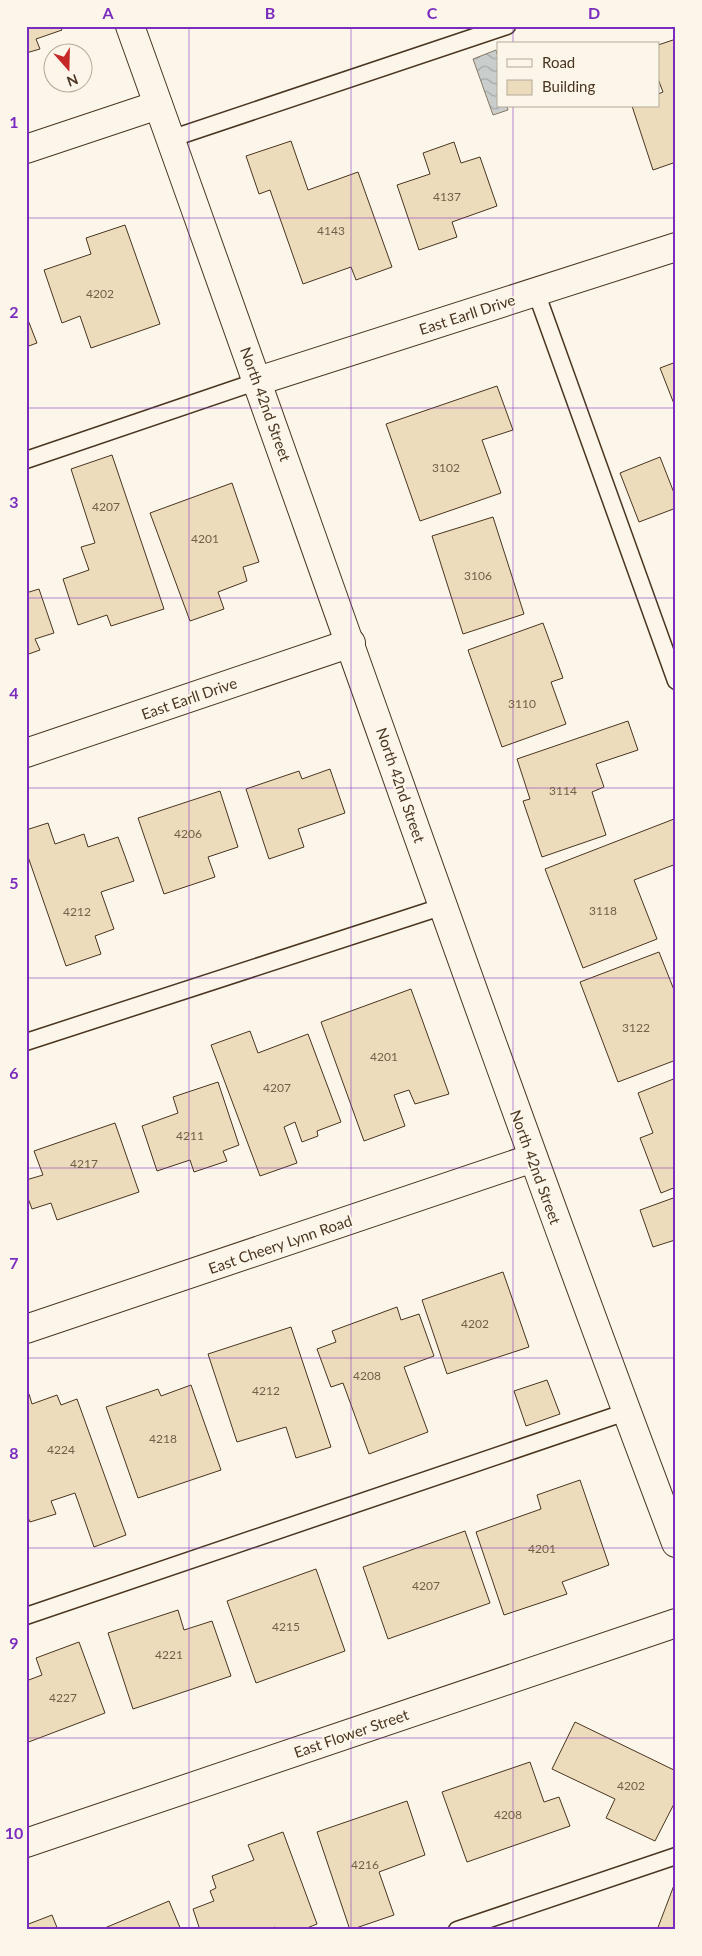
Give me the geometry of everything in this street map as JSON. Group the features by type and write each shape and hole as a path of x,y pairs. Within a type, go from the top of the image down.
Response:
{"street":[{"name":"North 42nd Street","path":"130,26 258,381 533,1158 676,1543"},
{"path":"26,149 158,105"},
{"name":"East Earll Drive","path":"258,381 676,247"},
{"name":"East Earll Drive","path":"26,754 351,643"},
{"name":"East Cheery Lynn Road","path":"26,1329 533,1158"},
{"name":"East Flower Street","path":"26,1843 676,1623"}],"lane":[{"path":"170,139 507,26"},
{"path":"536,292 676,681"},
{"path":"26,460 258,381"},
{"path":"26,1042 444,906"},
{"path":"26,1616 626,1412"},
{"path":"457,1930 676,1856"}],"water":[{"path":"496,50 497,108 508,108 508,110 493,115 473,59"}],"building":[{"path":"26,26 60,26 62,30 36,39 40,49 26,53"},
{"path":"676,39 676,162 653,170 633,108 660,108 660,93 663,92 660,84 660,44"},
{"path":"291,141 308,190 358,172 392,267 356,280 351,267 303,284 270,190 259,194 246,156"},
{"path":"454,142 461,163 480,157 497,206 452,222 457,237 419,250 397,185 430,174 423,153"},
{"path":"125,225 160,324 91,348 80,316 62,323 44,270 91,254 86,238"},
{"path":"26,315 37,343 26,347"},
{"path":"676,362 676,409 660,368"},
{"path":"497,386 513,430 482,440 501,493 420,521 386,424"},
{"path":"112,455 164,609 111,626 107,615 78,625 63,579 89,570 81,547 95,543 71,469"},
{"path":"660,457 676,498 676,508 639,522 620,473"},
{"path":"232,483 259,562 243,567 247,581 218,592 224,609 190,621 150,513"},
{"path":"493,517 524,614 463,634 432,536"},
{"path":"39,589 54,633 35,639 40,650 26,655 26,593"},
{"path":"543,623 563,678 551,682 566,724 502,747 468,650"},
{"path":"628,721 638,750 596,764 604,787 592,792 606,835 542,857 523,801 530,799 517,759"},
{"path":"330,769 345,813 298,829 304,847 269,859 246,789 299,771 302,779"},
{"path":"220,791 238,847 208,857 215,877 164,894 138,818"},
{"path":"674,819 676,864 634,880 657,939 583,968 545,869"},
{"path":"48,823 55,844 84,834 88,847 118,837 134,881 101,892 114,929 95,936 101,954 66,966 26,851 26,830"},
{"path":"659,952 676,995 676,1060 618,1082 580,982"},
{"path":"411,989 449,1094 415,1104 409,1090 394,1095 405,1126 364,1141 321,1022"},
{"path":"250,1031 258,1053 308,1034 341,1122 317,1131 318,1136 302,1142 295,1122 284,1127 297,1163 260,1176 211,1045"},
{"path":"676,1078 676,1187 661,1193 640,1138 653,1133 638,1093"},
{"path":"218,1082 239,1145 223,1151 227,1161 194,1172 190,1160 157,1171 142,1126 178,1113 173,1097"},
{"path":"115,1123 139,1192 57,1220 51,1203 32,1209 26,1193 26,1180 43,1175 34,1151"},
{"path":"676,1197 676,1242 675,1240 653,1247 640,1210"},
{"path":"503,1272 529,1347 447,1374 422,1300"},
{"path":"397,1307 401,1320 419,1314 434,1356 404,1367 428,1432 369,1454 343,1383 331,1387 317,1349 336,1342 332,1331"},
{"path":"291,1327 331,1447 296,1458 286,1427 237,1442 208,1354"},
{"path":"547,1380 560,1414 526,1426 514,1391"},
{"path":"191,1385 221,1470 138,1498 106,1407 158,1389 161,1396"},
{"path":"29,1394 32,1404 57,1395 61,1405 77,1399 126,1535 94,1547 75,1493 51,1501 56,1514 30,1522 26,1513 26,1395"},
{"path":"580,1480 609,1565 562,1582 567,1594 504,1615 476,1532 541,1509 537,1495"},
{"path":"465,1531 490,1603 388,1639 363,1567"},
{"path":"316,1569 345,1651 256,1683 227,1601"},
{"path":"178,1610 184,1630 212,1621 231,1676 133,1709 108,1633"},
{"path":"79,1642 105,1713 26,1743 26,1681 42,1675 36,1658"},
{"path":"575,1722 676,1771 676,1800 655,1841 606,1818 615,1799 552,1769"},
{"path":"530,1762 544,1802 559,1797 570,1826 467,1862 442,1792"},
{"path":"407,1801 425,1855 379,1872 394,1915 350,1930 317,1832"},
{"path":"283,1832 317,1924 302,1930 275,1930 275,1927 268,1930 200,1930 193,1909 214,1901 210,1891 216,1888 212,1876 254,1860 248,1845"},
{"path":"676,1880 676,1930 657,1930"},
{"path":"169,1901 181,1930 100,1930"},
{"path":"52,1915 58,1930 26,1930 26,1925"}]}
